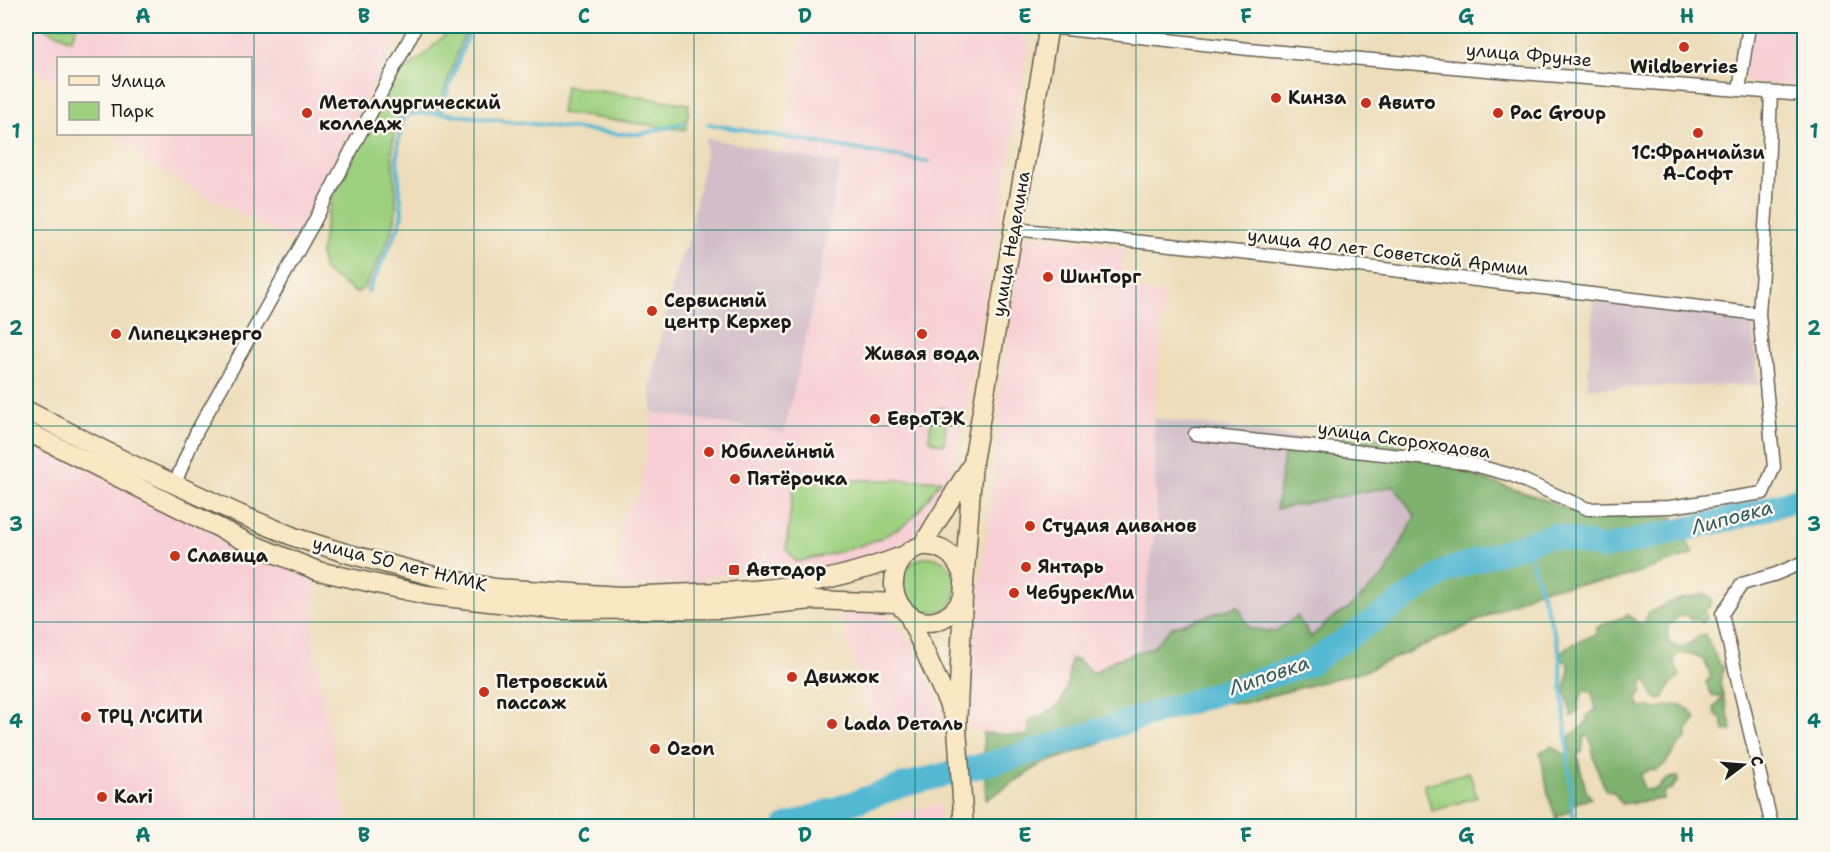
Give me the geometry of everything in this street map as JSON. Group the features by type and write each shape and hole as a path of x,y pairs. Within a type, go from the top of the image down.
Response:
{"main road":[{"name":"улица Неделина","path":"965,578 974,462 1048,26"},
{"name":"улица 50 лет НЛМК","path":"26,410 239,514 307,541 434,576 495,588 620,596 778,589 834,577 905,555"},
{"name":"улица 50 лет НЛМК","path":"26,431 248,542 318,571 427,595 560,610 721,609 813,600 903,608"},
{"path":"958,727 893,586 896,568 905,555 922,546 974,462"},
{"path":"922,546 944,549 952,555 965,578 958,727 964,826"},
{"path":"903,608 919,620 930,622 944,619 955,611 963,598"}],"street":[{"path":"175,483 196,433 313,224 416,26"},
{"name":"улица Фрунзе","path":"1000,26 1048,26 1249,49 1804,95"},
{"path":"1739,90 1749,26"},
{"path":"1759,314 1771,92"},
{"name":"улица 40 лет Советской Армии","path":"1014,229 1262,255 1759,314"},
{"name":"улица Скороходова","path":"1195,434 1467,464 1511,475 1588,509 1670,507 1763,493 1774,467 1759,314"},
{"path":"1772,826 1722,614 1742,584 1776,574 1804,562"}],"shaded area":[{"path":"26,26 404,26 291,242 144,161 116,135 252,135 252,57 57,57 57,82 26,66"},
{"path":"805,26 913,26 1022,34 1030,41 963,427 952,469 936,510 915,537 894,552 843,569 781,578 776,572 710,576 700,583 617,587 623,515 639,495 653,412 785,433 840,165 782,154 799,47"},
{"path":"1752,26 1804,26 1804,87 1748,82 1744,76"},
{"path":"706,138 840,164 818,283 784,433 653,412 650,389 676,270 689,238 705,156"},
{"path":"1023,234 1125,248 1120,288 1164,293 1153,418 1157,517 1136,667 1033,735 970,730 969,674 1000,427 999,402"},
{"path":"1594,298 1752,317 1759,385 1587,388"},
{"path":"1153,418 1428,454 1426,574 1315,647 1136,667 1157,517"},
{"path":"26,439 316,579 312,635 347,826 26,826"},
{"path":"837,603 879,608 906,634 934,689 943,722 875,735"},
{"path":"940,803 942,826 855,826"}],"green space":[{"path":"40,26 77,26 71,40"},
{"path":"454,26 467,26 438,109 407,110 398,123 392,150 396,195 394,223 365,287 356,293 324,271 320,254 334,195 392,80 422,57"},
{"path":"565,86 689,104 686,130 561,113"},
{"path":"948,409 944,444 935,443 929,438 933,410"},
{"path":"1350,434 1382,438 1482,479 1586,516 1673,517 1694,554 1615,580 1541,589 1455,632 1367,670 1244,703 1158,699 1148,707 1105,721 1103,742 1040,765 986,800 983,733 1028,736 1029,720 1051,710 1063,698 1068,682 1070,659 1078,660 1094,673 1114,660 1153,647 1172,627 1238,606 1249,628 1275,632 1297,616 1311,637 1331,619 1348,609 1385,575 1415,516 1394,486 1276,509 1284,455"},
{"path":"794,480 941,480 918,512 897,530 870,543 796,562 786,549"},
{"path":"925,557 943,561 950,567 960,583 949,609 922,615 901,596 901,588 903,576 908,567"},
{"path":"1706,594 1712,599 1711,606 1704,610 1707,619 1702,623 1698,619 1692,620 1685,614 1677,617 1669,624 1667,634 1670,644 1680,648 1705,634 1720,666 1724,666 1720,683 1732,730 1725,731 1721,718 1716,715 1714,708 1721,699 1712,696 1706,682 1711,677 1703,660 1695,655 1677,654 1674,661 1680,676 1670,685 1663,698 1658,699 1653,696 1647,680 1643,681 1642,693 1637,696 1638,705 1642,708 1683,706 1693,713 1696,719 1687,730 1687,738 1663,766 1641,774 1643,788 1647,790 1658,788 1672,777 1678,777 1678,781 1671,789 1664,791 1663,799 1621,804 1614,792 1606,791 1595,763 1591,742 1588,736 1584,736 1582,752 1577,755 1586,791 1591,798 1573,804 1569,812 1558,816 1557,821 1549,798 1540,752 1553,746 1565,755 1569,753 1570,735 1582,728 1587,716 1596,709 1592,692 1583,691 1578,705 1579,709 1572,717 1565,690 1569,668 1567,662 1560,659 1559,655 1567,647 1596,634 1597,627 1628,615 1640,624 1646,621 1648,613 1673,601"},
{"path":"1469,772 1477,797 1432,811 1424,785"}],"water":[{"path":"1804,491 1804,507 1778,517 1772,504"}],"waterway":[{"path":"440,112 471,26"},
{"path":"368,291 399,226 402,213 397,162 398,143 403,119 410,114 440,113 619,134 641,134 684,123"},
{"path":"708,124 929,162"},
{"name":"Липовка","path":"786,826 904,785 1019,756 1309,664 1448,570 1551,535 1604,548 1742,516 1804,497"},
{"path":"1526,543 1559,648 1574,826"}],"place":[{"name":"Wildberries","path":"1684,47"},
{"name":"Кинза","path":"1276,98"},
{"name":"Авито","path":"1366,103"},
{"name":"Металлургический колледж","path":"307,113"},
{"name":"Pac Group","path":"1498,113"},
{"name":"1С:Франчайзи А-Софт","path":"1698,133"},
{"name":"ШинТорг","path":"1048,277"},
{"name":"Сервисный центр Керхер","path":"652,311"},
{"name":"Липецкэнерго","path":"116,334"},
{"name":"Живая вода","path":"922,334"},
{"name":"ЕвроТЭК","path":"875,419"},
{"name":"Юбилейный","path":"709,452"},
{"name":"Пятёрочка","path":"735,479"},
{"name":"Студия диванов","path":"1030,526"},
{"name":"Славица","path":"175,556"},
{"name":"Янтарь","path":"1026,567"},
{"name":"Автодор","path":"734,570"},
{"name":"ЧебурекМи","path":"1014,593"},
{"name":"Движок","path":"792,677"},
{"name":"Петровский пассаж","path":"484,692"},
{"name":"ТРЦ Л'СИТИ","path":"86,717"},
{"name":"Lada Dеталь","path":"832,724"},
{"name":"Ozon","path":"655,749"},
{"name":"Kari","path":"102,797"}]}
